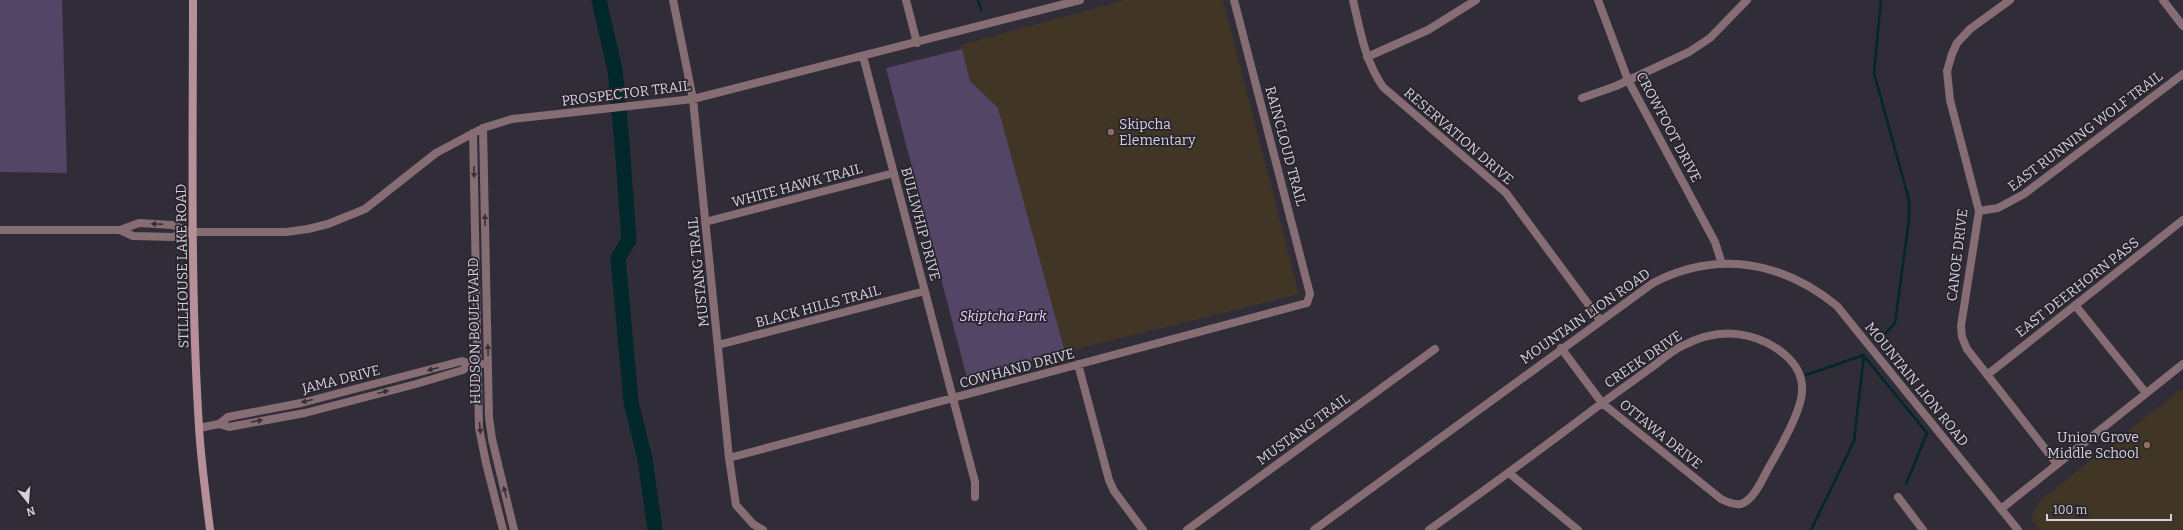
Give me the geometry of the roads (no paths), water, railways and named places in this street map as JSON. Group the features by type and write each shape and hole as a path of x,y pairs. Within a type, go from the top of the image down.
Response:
{"main road":[{"name":"STILLHOUSE LAKE ROAD","path":"193,0 193,232 199,428 210,530"}],"street":[{"name":"MUSTANG TRAIL","path":"673,0 693,99 736,505 753,524 763,530"},
{"path":"906,0 917,42"},
{"name":"PROSPECTOR TRAIL","path":"120,230 133,236 173,237 193,232 286,232 308,229 338,221 364,209 436,153 483,128 512,120 595,109 639,106 693,99 917,42 1053,4 1080,0"},
{"name":"RAINCLOUD TRAIL","path":"1234,0 1310,294 1309,299"},
{"name":"RESERVATION DRIVE","path":"1353,0 1367,57 1375,75 1384,87 1506,193 1600,320"},
{"path":"1367,57 1428,30 1476,0"},
{"name":"CROWFOOT DRIVE","path":"1598,0 1628,80 1715,242 1722,264"},
{"path":"1582,98 1628,80 1689,52 1710,38 1748,0"},
{"path":"2163,0 2183,26"},
{"name":"CANOE DRIVE","path":"2004,2 1970,29 1957,43 1947,71 1950,100 1979,211 1961,326 1962,337 1967,349 2057,464"},
{"name":"BULLWHIP DRIVE","path":"863,56 975,482 975,497"},
{"name":"EAST RUNNING WOLF TRAIL","path":"1979,211 1998,208 2024,194 2183,74"},
{"name":"HUDSON BOULEVARD","path":"483,128 489,417 492,439 514,530"},
{"name":"HUDSON BOULEVARD","path":"473,133 474,364 482,448 503,530"},
{"name":"WHITE HAWK TRAIL","path":"706,222 894,173"},
{"name":"EAST DEERHORN PASS","path":"1987,375 2183,220"},
{"name":"PROSPECTOR TRAIL","path":"0,230 120,230 139,223 172,225 193,232"},
{"name":"MOUNTAIN LION ROAD","path":"1314,530 1653,282 1665,276 1700,266 1722,264 1765,267 1781,272 1802,281 1837,306 2018,530"},
{"name":"BLACK HILLS TRAIL","path":"718,345 925,291"},
{"name":"COWHAND DRIVE","path":"730,458 1307,303 1309,299"},
{"path":"2075,305 2146,393"},
{"name":"CREEK DRIVE","path":"1429,530 1681,346 1714,334 1732,333 1749,336 1769,344 1784,353 1800,376 1803,390 1800,404 1775,458 1753,495 1742,504"},
{"name":"OTTAWA DRIVE","path":"1561,348 1602,403 1721,499 1732,504 1742,504"},
{"name":"MUSTANG TRAIL","path":"1187,530 1435,349"},
{"name":"JAMA DRIVE","path":"199,428 218,424 229,427 305,412 416,384 463,370 474,364 488,364"},
{"path":"1078,364 1109,480 1114,491 1143,530"},
{"path":"2001,509 2183,364"},
{"path":"1509,473 1578,530"},
{"path":"1898,497 1923,530"}],"waterway":[{"path":"599,0 615,70 622,143 629,240 618,258 631,402 645,459 655,530"},
{"path":"978,0 981,10"},
{"path":"1881,0 1874,73 1909,200 1909,220 1895,323 1884,335"},
{"path":"1806,375 1864,355"},
{"path":"1811,530 1854,441 1864,355"},
{"path":"1864,356 1927,433 1906,484"}],"place":[{"name":"Skipcha Elementary","path":"1111,132"},
{"name":"Union Grove Middle School","path":"2147,445"}],"park label":[{"name":"Skiptcha Park","path":"1003,316"}]}
